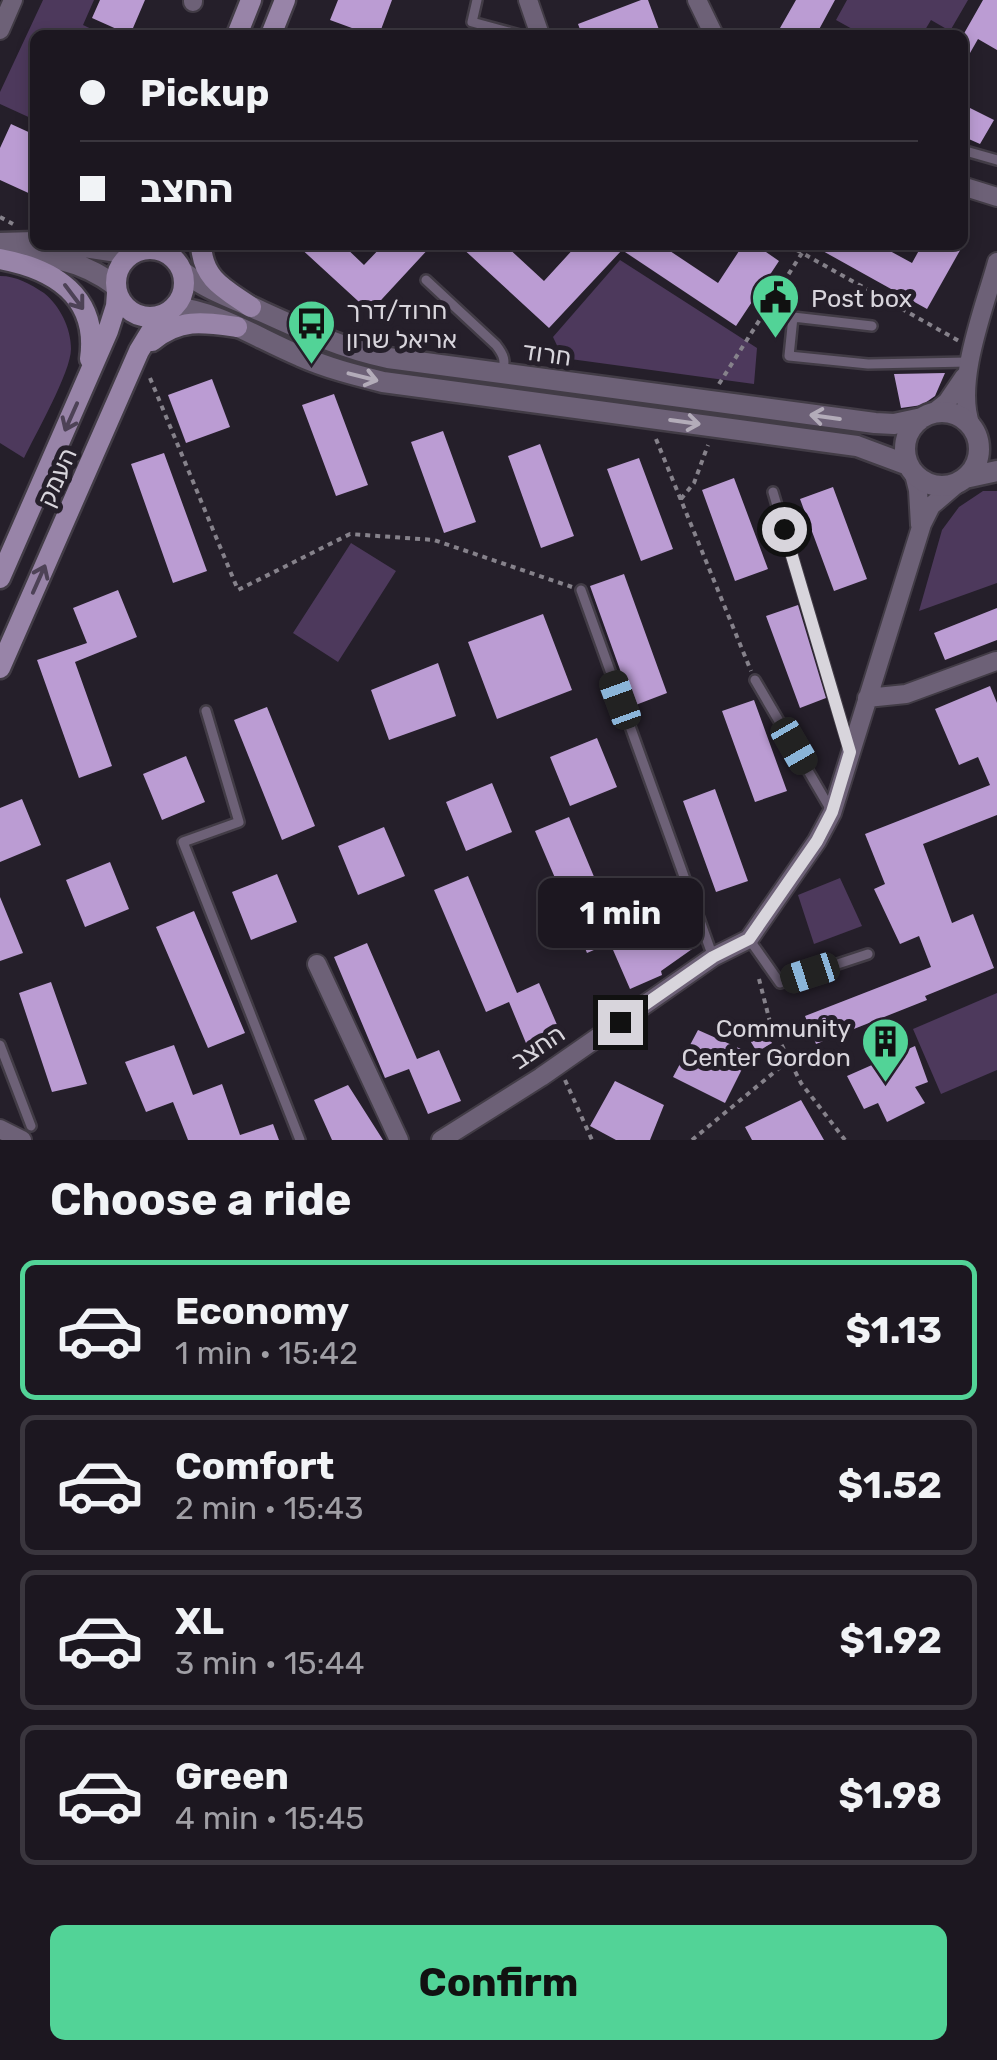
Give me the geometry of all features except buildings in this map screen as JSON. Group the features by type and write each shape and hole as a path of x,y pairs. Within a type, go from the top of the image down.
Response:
{"main road":[{"path":"239,30 251,0"},
{"path":"273,30 285,0"},
{"path":"137,250 119,268 116,290 122,303 138,315 159,316 171,310 183,291 182,261 159,250"},
{"path":"202,250 203,263 216,284 251,307"},
{"path":"0,259 34,266 50,274 78,299 91,328 88,378"},
{"name":"העמק","path":"0,578 108,331 116,306 116,290"},
{"name":"העמק","path":"0,668 139,352 156,323 171,310"},
{"path":"139,352 176,325 208,323 237,327"}],"street":[{"path":"0,30 13,0"},
{"path":"528,0 538,30"},
{"path":"697,0 712,30"},
{"path":"968,188 997,198"},
{"path":"0,243 30,242"},
{"path":"0,259 36,257 72,262 100,275 116,290"},
{"name":"חרוד","path":"182,261 199,284 310,334 388,358 875,423 894,424 927,416"},
{"path":"997,262 970,361 954,394 915,422 904,450 911,470 933,485 946,486 975,474 997,471"},
{"name":"חרוד","path":"171,310 192,309 300,356 383,382 857,446 911,470"},
{"path":"961,481 976,463 979,450 966,414 970,361"},
{"path":"927,416 952,413 997,443"},
{"name":"החצב","path":"911,470 921,520 917,540"},
{"name":"החצב","path":"441,1140 713,957 749,939 817,841 832,812 917,540 931,506 961,481"},
{"path":"867,698 906,694 996,661"},
{"path":"317,964 399,1140"},
{"path":"0,1129 27,1133"}],"lane":[{"path":"478,0 472,22 502,30"},
{"path":"968,152 997,160"},
{"path":"426,280 496,345 506,362 502,373"},
{"path":"872,326 793,318 789,356 868,364 970,361"},
{"path":"773,492 850,752"},
{"path":"581,590 713,957"},
{"path":"755,680 832,812"},
{"path":"206,710 239,822 183,842 300,1140"},
{"path":"749,939 780,983 868,954"},
{"path":"0,1044 5,1072 27,1133"}],"path":[{"path":"798,250 970,361"},
{"path":"708,401 802,252"},
{"path":"139,352 238,590 350,534 434,540 581,590"},
{"path":"648,417 755,680"},
{"path":"680,500 694,483 712,426"},
{"path":"758,972 770,1022 801,1082 845,1140"},
{"path":"692,1140 790,1060"},
{"path":"558,1064 592,1140"}],"shaded area":[{"path":"43,0 94,0 83,25 94,30 30,30 30,118 0,104 0,92"},
{"path":"847,0 968,0 951,30 931,20 925,30 854,30 836,20"},
{"path":"620,260 757,348 754,384 563,358 553,337"},
{"path":"0,276 23,281 44,293 64,318 69,333 71,349 65,372 24,458 0,443"},
{"path":"983,491 997,491 997,583 919,611 942,530 959,507"},
{"path":"351,543 396,571 338,662 293,633"},
{"path":"840,878 862,926 814,944 798,895"},
{"path":"997,993 997,1070 941,1094 913,1029"}],"place":[{"name":"Post box","path":"776,340"},
{"name":"חרוד/דרך אריאל שרון","path":"311,366"},
{"name":"Community Center Gordon","path":"886,1084"}],"route":[{"path":"620,1022 713,957 749,939 817,841 832,812 850,752 784,529"}]}
